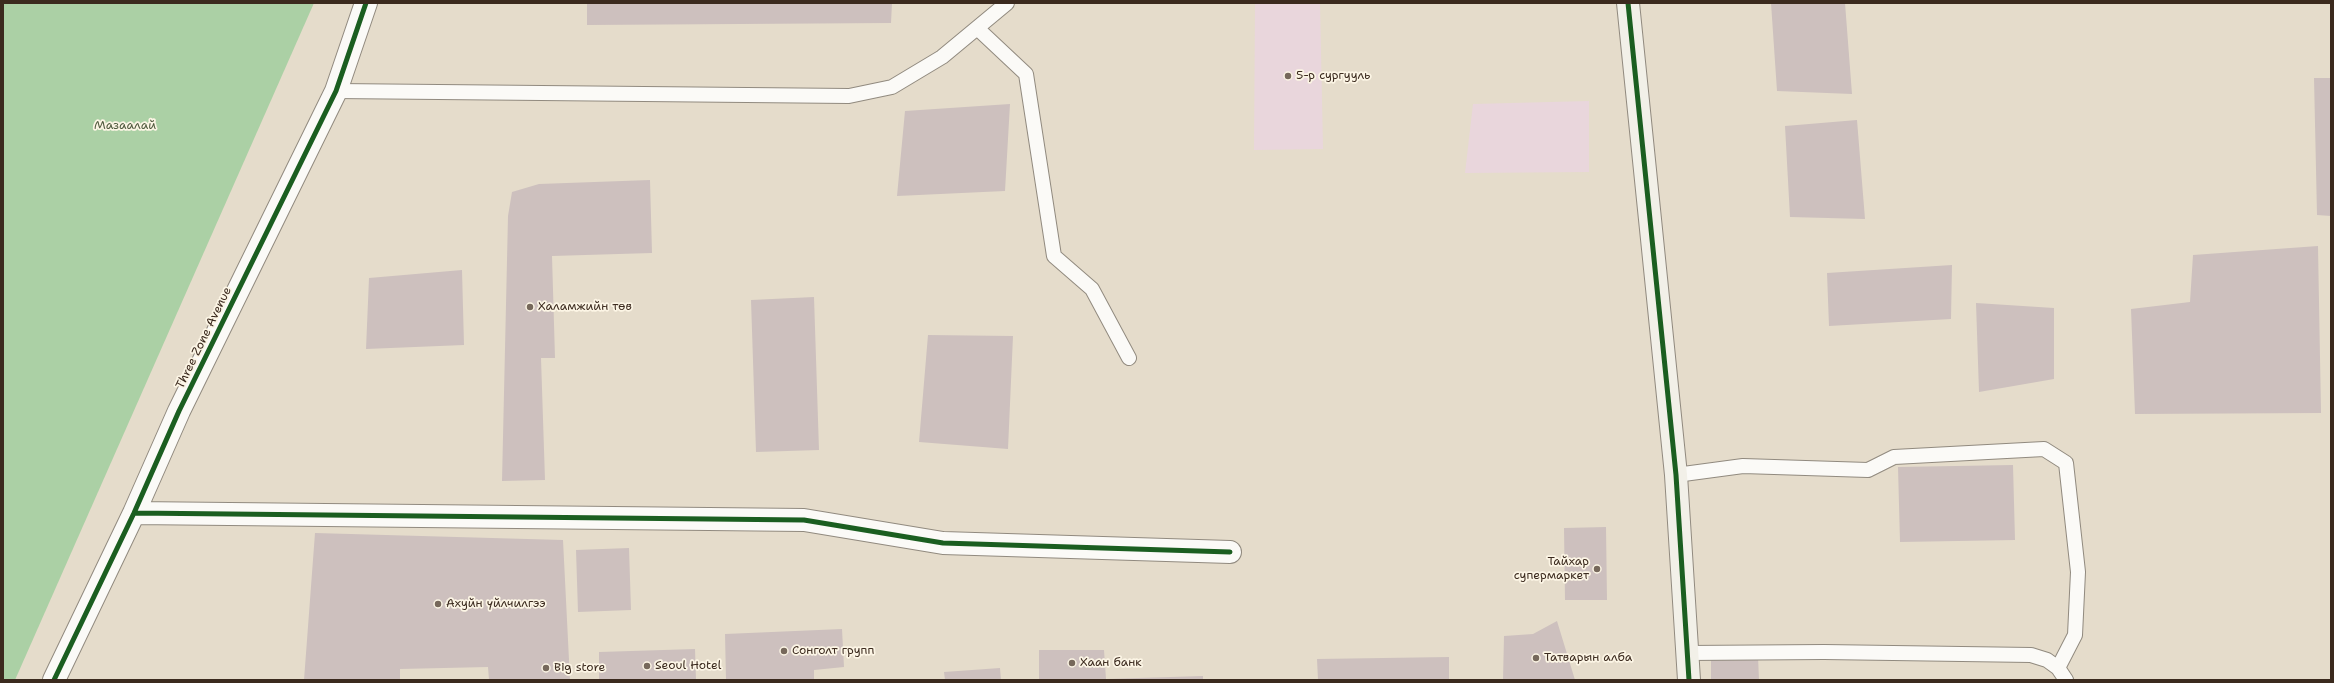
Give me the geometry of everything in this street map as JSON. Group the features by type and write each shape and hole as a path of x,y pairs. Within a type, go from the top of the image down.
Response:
{"street":[{"name":"Three Zone Avenue","path":"54,680 134,513 180,411 336,92 366,3"},
{"path":"1628,3 1676,475 1689,680"},
{"path":"134,513 804,520 943,543 1230,552"}],"lane":[{"path":"336,92 849,96 892,87 942,57 1007,3"},
{"path":"977,28 1026,74 1054,256 1092,289 1129,358"},
{"path":"1676,475 1743,466 1868,470 1894,457 2044,449 2066,464 2078,572 2075,634 2058,668"},
{"path":"1687,653 1824,652 2031,655 2047,660 2058,668 2066,680"}],"shaded area":[{"name":"5-р сургууль","path":"1255,3 1320,3 1323,149 1254,150"},
{"path":"1589,101 1589,172 1465,173 1473,104"}],"green space":[{"name":"Мазаалай","path":"3,3 314,3 15,680 3,680"}],"building":[{"path":"587,3 892,3 891,23 587,25"},
{"path":"1771,3 1845,3 1852,94 1777,91"},
{"path":"2314,78 2331,78 2331,216 2317,215"},
{"path":"1010,104 1005,191 897,196 905,111"},
{"path":"1857,120 1865,219 1790,217 1785,126"},
{"name":"Халамжийн төв","path":"650,180 652,253 552,256 555,358 541,358 545,480 502,481 508,216 512,192 539,184"},
{"path":"2318,246 2321,413 2135,414 2131,309 2190,302 2193,255"},
{"path":"1952,265 1951,319 1829,326 1827,273"},
{"path":"462,270 464,345 366,349 369,278"},
{"path":"814,297 819,450 756,452 751,300"},
{"path":"1976,303 2054,308 2054,379 1979,392"},
{"path":"928,335 1013,336 1008,449 919,442"},
{"path":"2013,465 2015,540 1900,542 1898,467"},
{"path":"1606,527 1607,600 1565,600 1564,528"},
{"name":"Ахуйн үйлчилгээ","path":"315,533 563,540 570,680 489,680 488,667 400,669 400,680 304,680"},
{"path":"629,548 631,610 578,612 576,550"},
{"name":"Татварын алба","path":"1557,621 1575,680 1503,680 1504,636 1533,634"},
{"name":"Сонголт групп","path":"842,629 844,667 814,670 814,680 726,680 725,634"},
{"name":"Seoul Hotel","path":"695,649 696,680 599,680 599,652"},
{"name":"Хаан банк","path":"1039,650 1104,650 1106,679 1203,676 1203,680 1039,680"},
{"path":"1758,656 1759,680 1711,680 1711,657"},
{"path":"1449,657 1449,680 1318,680 1317,659"},
{"path":"1000,668 1001,680 945,680 944,672"}],"cycle path":[{"path":"54,680 134,513 179,411 336,91 366,3"},
{"path":"1628,3 1676,475 1689,680"},
{"path":"134,513 804,520 943,543 1230,552"}],"place":[{"name":"5-р сургууль","path":"1288,76"},
{"name":"Халамжийн төв","path":"530,307"},
{"name":"Тайхар супермаркет","path":"1597,569"},
{"name":"Ахуйн үйлчилгээ","path":"438,604"},
{"name":"Сонголт групп","path":"784,651"},
{"name":"Татварын алба","path":"1536,658"},
{"name":"Хаан банк","path":"1072,663"},
{"name":"Seoul Hotel","path":"647,666"},
{"name":"Big store","path":"546,668"}]}
